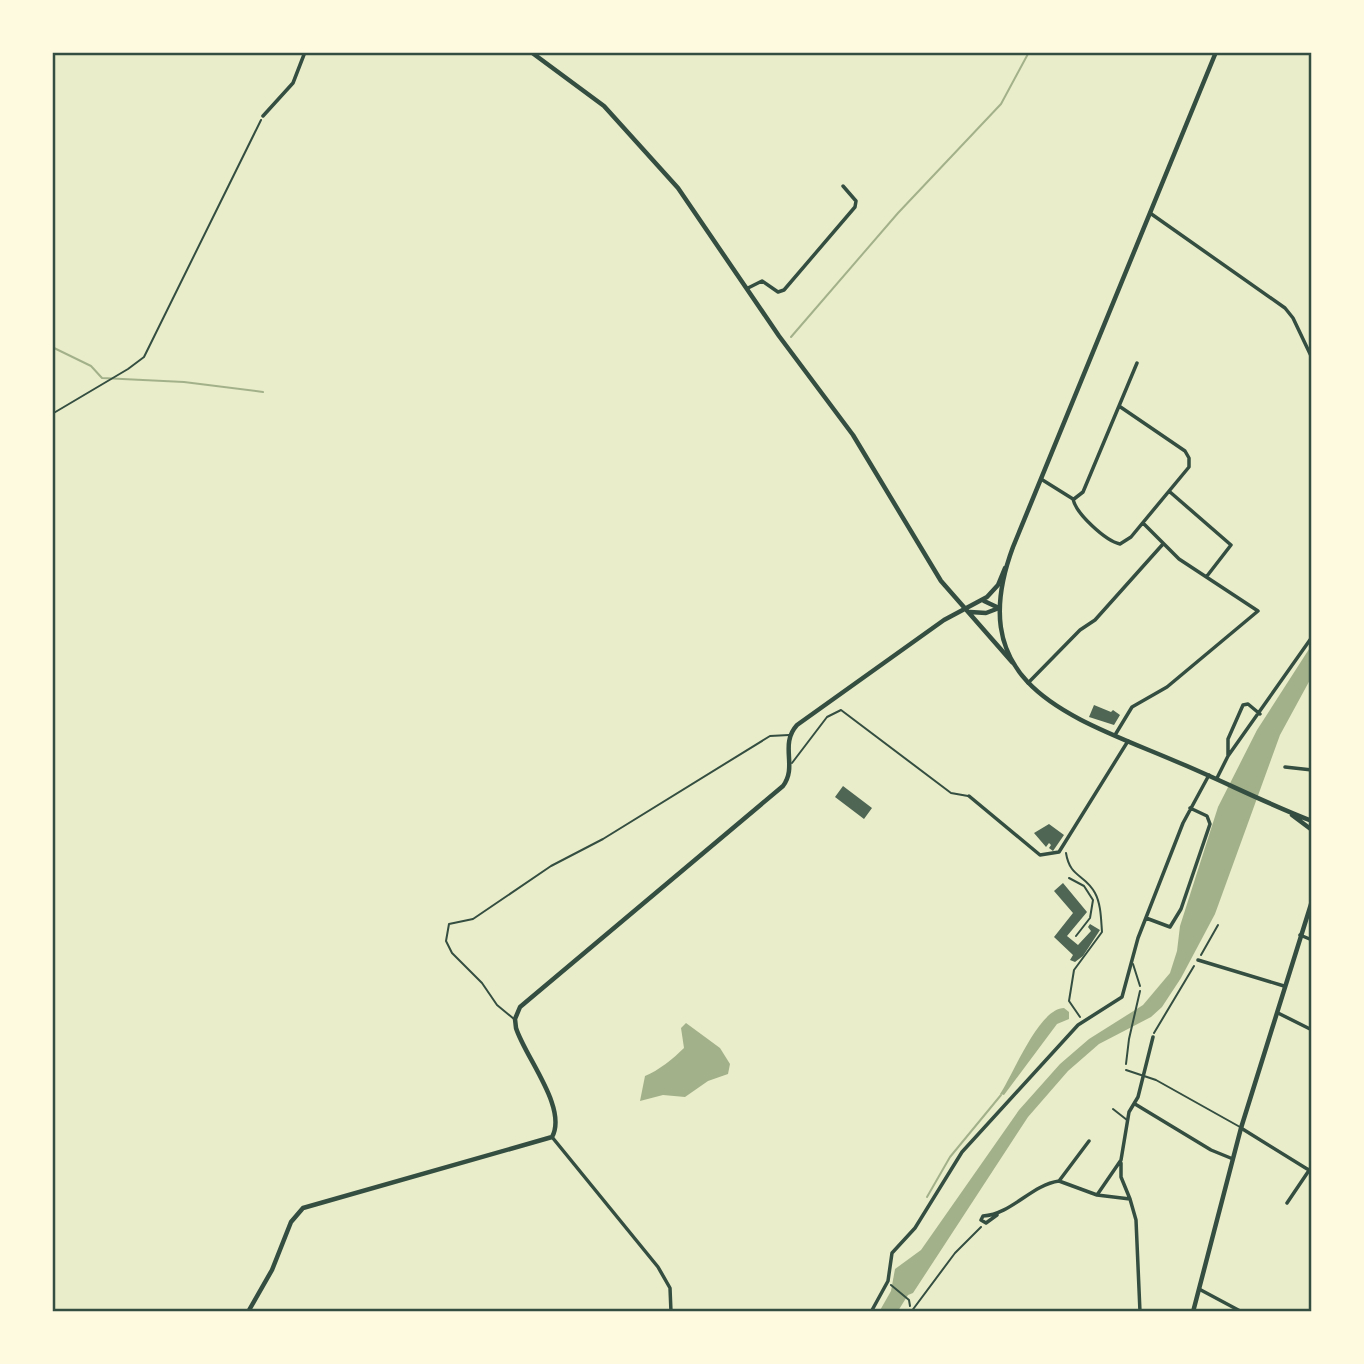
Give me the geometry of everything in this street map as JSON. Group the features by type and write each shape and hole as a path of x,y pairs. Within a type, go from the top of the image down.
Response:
{"street":[{"path":"263,116 295,80 305,52"},
{"path":"531,52 590,94 635,138 683,194 864,452 936,574 992,635 1028,683 1056,707 1311,821"},
{"path":"248,1311 272,1270 291,1222 303,1208 543,1142 552,1137 556,1129 553,1107 517,1033 515,1019 520,1007 780,789 787,780 790,764 787,745 789,736 806,718 979,602 995,588 1216,52"},
{"path":"748,288 761,281 778,292 784,289 856,205 855,199 843,186"},
{"path":"1150,213 1285,308 1293,318 1311,358"},
{"path":"1073,499 1083,492 1136,363"},
{"path":"1041,479 1073,499 1079,511 1118,544 1128,540 1190,465 1187,454 1119,406"},
{"path":"1170,492 1231,545 1207,576"},
{"path":"1115,735 1132,707 1167,687 1257,612 1254,606 1163,544 1143,523"},
{"path":"1028,683 1080,630 1096,620 1163,544"},
{"path":"1005,568 999,608 1003,641 1021,674"},
{"path":"979,602 988,601 999,608"},
{"path":"967,610 986,613 999,608"},
{"path":"1219,779 1228,756 1260,714 1311,637"},
{"path":"1228,756 1228,740 1243,705 1248,704 1260,714"},
{"path":"969,796 1040,855 1064,851 1109,767 1128,741"},
{"path":"1285,767 1311,770"},
{"path":"871,1311 888,1281 892,1253 915,1228 957,1159 1078,1024 1122,997 1146,918 1190,808 1209,775"},
{"path":"1280,807 1311,830"},
{"path":"1146,918 1170,927 1181,909 1210,824 1207,816 1190,808"},
{"path":"1194,1311 1241,1128 1311,901"},
{"path":"1300,935 1311,940"},
{"path":"1198,960 1284,986"},
{"path":"1276,1012 1311,1030"},
{"path":"1140,1311 1133,1206 1121,1177 1121,1160 1128,1120 1153,1037"},
{"path":"1135,1104 1211,1150 1233,1159"},
{"path":"1241,1128 1310,1169 1287,1203"},
{"path":"552,1137 658,1267 670,1288 671,1311"},
{"path":"997,1215 1047,1185 1059,1181 1089,1141"},
{"path":"1097,1195 1121,1160"},
{"path":"1059,1181 1097,1195 1130,1199"},
{"path":"1199,1289 1242,1311"}],"lane":[{"path":"790,764 827,717 841,710 951,793 960,797 969,796"},
{"path":"515,1019 497,1004 452,953 446,941 448,926 453,921 472,919 542,872 770,736 789,736"},
{"path":"1132,962 1140,986"},
{"path":"1126,1070 1153,1080 1241,1128"},
{"path":"1113,1109 1128,1120"},
{"path":"911,1311 955,1253 981,1227"}],"path":[{"path":"52,414 144,357 263,116"},
{"path":"1064,851 1073,873 1095,892 1102,932 1074,972 1069,1001 1083,1020"},
{"path":"1069,877 1084,886 1093,900 1090,918 1076,936"},
{"path":"1153,1037 1218,925"},
{"path":"1126,1070 1129,1040 1140,992"},
{"path":"891,1286 909,1299"}],"shaded area":[{"path":"1311,646 1311,678 1280,735 1215,914 1181,978 1162,1007 1151,1017 1099,1044 1068,1071 1028,1117 913,1293 908,1295 898,1311 879,1312 891,1291 895,1269 921,1250 1019,1110 1060,1064 1089,1039 1143,1005 1170,973 1177,951 1180,926 1218,807 1257,730"},
{"path":"1064,1008 1069,1012 1069,1019 1057,1024 1004,1095 1000,1094 1036,1030 1055,1011"},
{"path":"686,1023 720,1048 730,1064 728,1074 708,1081 685,1097 663,1095 640,1101 645,1076 666,1064 684,1048 681,1028"}],"building":[{"path":"1094,705 1111,712 1113,710 1120,715 1114,725 1089,717"},
{"path":"843,786 872,808 864,819 835,797"},
{"path":"1049,824 1064,835 1053,851 1049,848 1049,843 1046,847 1034,833"},
{"path":"1063,883 1087,912 1067,936 1078,945 1091,931 1088,927 1090,924 1100,930 1083,956 1075,962 1070,960 1073,955 1054,937 1073,913 1054,891"}],"waterway":[{"path":"791,337 898,213 1001,104 1029,52"},
{"path":"52,347 91,366 102,378 184,382 263,392"},
{"path":"927,1197 950,1157 1001,1095"}]}
